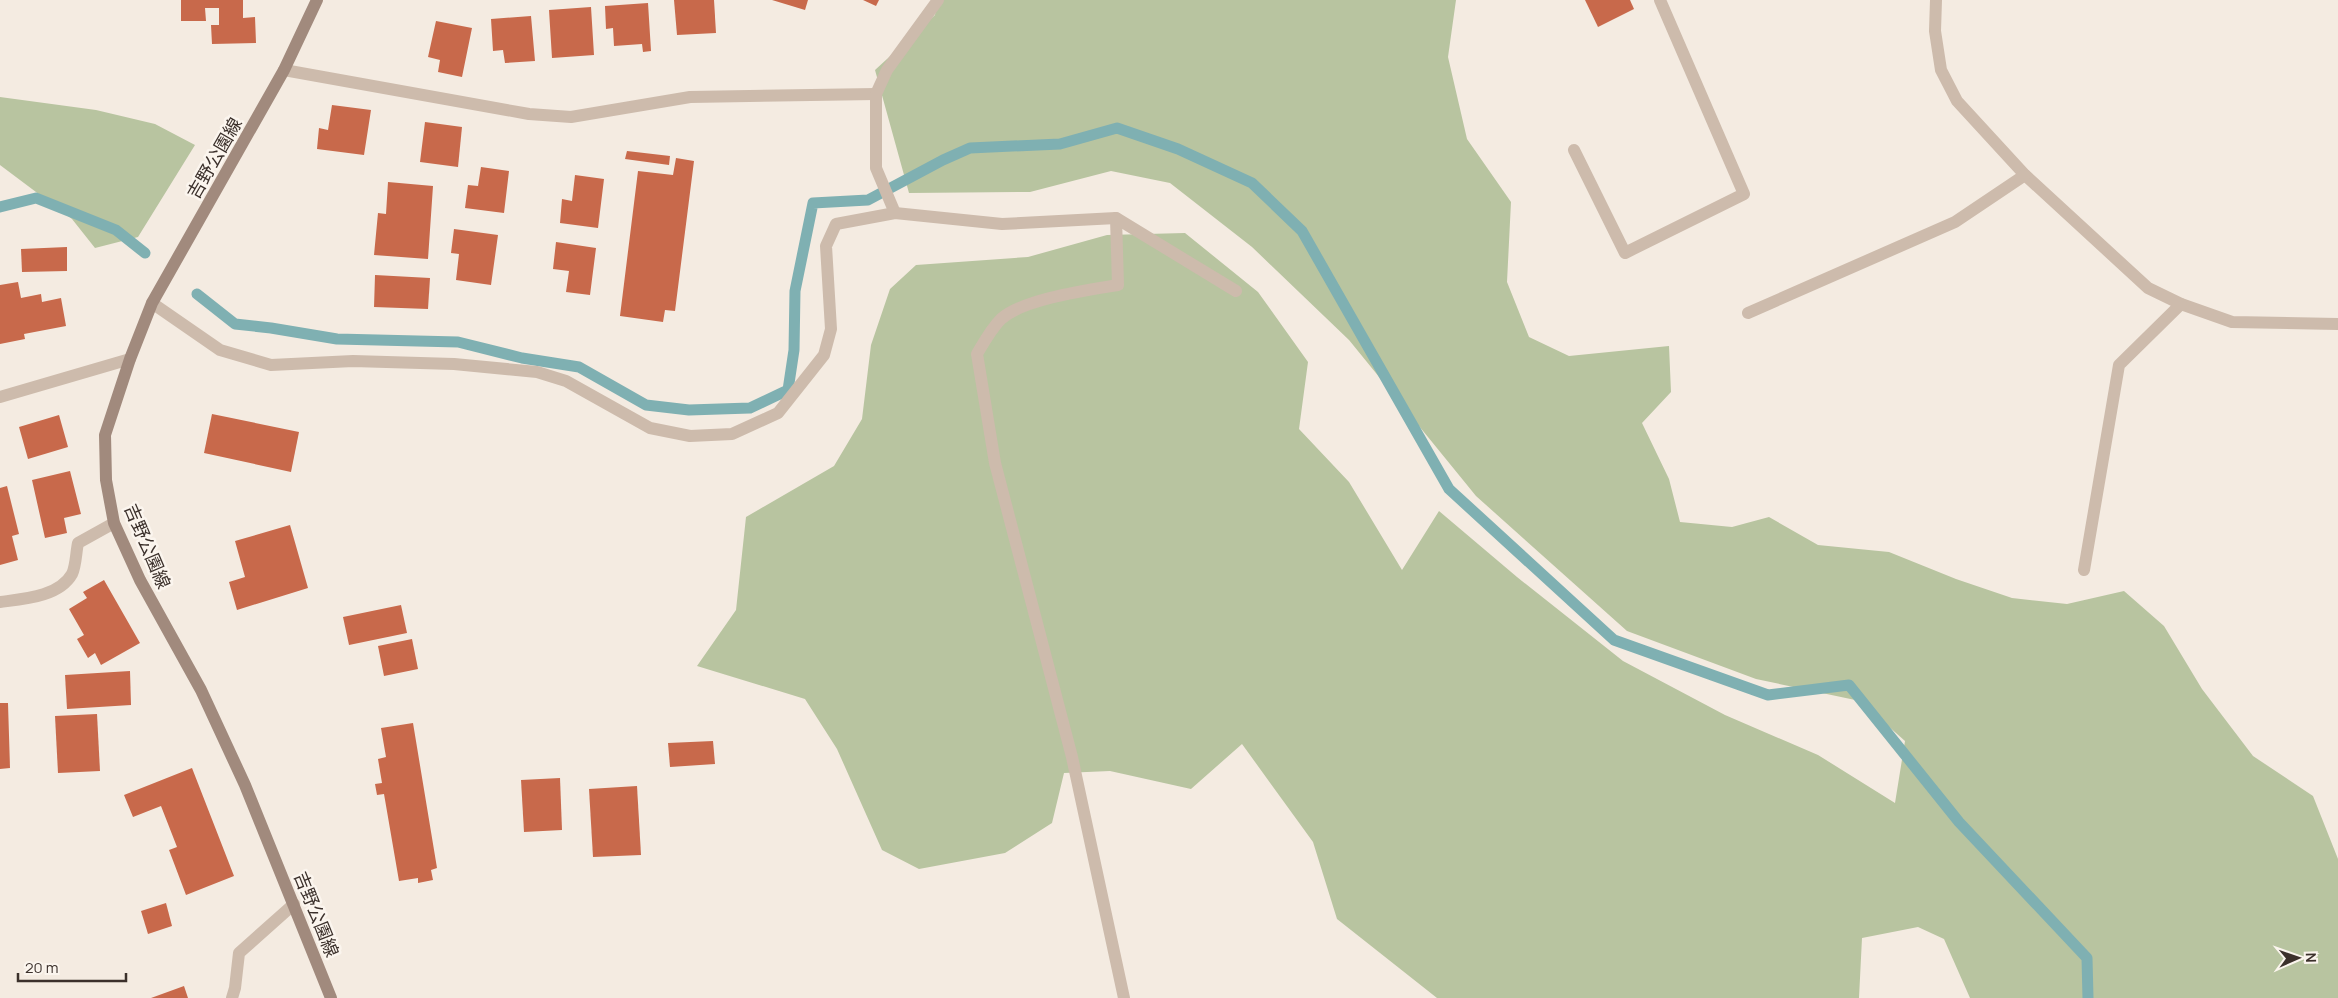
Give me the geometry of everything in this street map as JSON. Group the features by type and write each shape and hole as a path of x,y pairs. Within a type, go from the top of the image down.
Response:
{"main road":[{"name":"吉野公園線","path":"317,0 284,70 152,303 130,360 105,435 106,480 114,523 140,580 201,690 245,785 331,998"}],"street":[{"path":"895,213 876,168 876,94 887,70 938,0"},
{"path":"1574,150 1625,253 1744,194 1660,0"},
{"path":"1936,0 1935,31 1941,70 1957,101 2025,175 2148,288 2182,304 2232,322 2338,324"},
{"path":"284,70 529,114 571,117 690,97 876,94"},
{"path":"1748,313 1955,222 2025,175"},
{"path":"152,303 220,350 271,365 371,362 454,364 537,372 566,381 650,428 690,436 732,434 778,413 824,355 831,329 826,246 836,224 895,213 1002,224 1116,218 1236,291"},
{"path":"1116,218 1118,285 1080,291 1020,308 1002,318 989,333 977,354 995,463 1072,756 1124,998"},
{"path":"2084,570 2119,365 2182,304"},
{"path":"0,397 130,360"},
{"path":"0,602 32,598 60,587 72,574 78,543 114,523"},
{"path":"232,998 239,953 294,904"}],"green space":[{"path":"937,0 1456,0 1448,57 1467,139 1511,202 1507,282 1529,337 1569,356 1669,346 1671,392 1642,423 1669,479 1680,522 1732,527 1769,517 1818,545 1889,552 1956,579 2012,598 2067,604 2124,591 2164,626 2202,689 2253,756 2313,796 2338,859 2338,998 1970,998 1944,939 1918,927 1862,938 1859,998 1437,998 1337,919 1313,842 1242,744 1191,789 1110,771 1064,773 1052,823 1005,853 919,869 882,850 837,749 805,699 697,666 736,610 746,517 834,466 862,419 871,345 890,289 916,265 1028,257 1107,235 1185,233 1258,292 1308,362 1299,429 1349,482 1402,570 1439,511 1517,577 1623,661 1725,715 1818,755 1895,803 1905,741 1860,701 1756,679 1627,631 1476,496 1349,340 1252,247 1170,183 1111,171 1030,192 909,193 875,70 935,15"},
{"path":"0,97 96,110 155,124 195,145 138,237 95,248 72,219 0,165"}],"building":[{"path":"181,0 243,0 243,18 255,17 256,43 212,44 211,25 219,25 219,8 205,8 206,21 181,21"},
{"path":"674,0 714,0 716,33 677,35"},
{"path":"772,0 808,0 805,10"},
{"path":"863,0 879,0 876,6"},
{"path":"1585,0 1630,0 1634,9 1598,27"},
{"path":"648,3 651,51 643,52 642,44 614,46 613,28 606,29 605,6"},
{"path":"591,7 594,55 552,58 549,10"},
{"path":"531,16 535,61 505,63 503,50 493,51 491,19"},
{"path":"436,21 472,28 462,77 438,72 440,60 428,57"},
{"path":"332,105 371,110 364,155 317,149 319,128 328,130"},
{"path":"425,122 462,127 458,167 420,162"},
{"path":"627,151 670,156 669,165 625,159"},
{"path":"676,158 694,161 675,311 665,310 663,322 620,316 638,171 673,175"},
{"path":"481,167 509,171 504,213 465,208 468,185 478,186"},
{"path":"575,175 604,179 598,228 560,223 562,199 572,201"},
{"path":"388,182 433,186 428,259 374,255 378,213 386,214"},
{"path":"454,229 498,235 491,285 456,280 459,254 451,253"},
{"path":"556,242 596,248 590,295 566,292 569,271 553,269"},
{"path":"67,247 67,271 22,272 21,249"},
{"path":"375,275 430,278 428,309 374,307"},
{"path":"18,282 21,298 41,294 42,302 61,298 66,326 24,334 25,339 0,344 0,285"},
{"path":"212,414 299,432 291,472 204,453"},
{"path":"59,415 68,447 28,459 19,427"},
{"path":"70,471 81,514 64,518 67,533 45,538 32,480"},
{"path":"7,486 19,534 12,536 18,560 0,565 0,488"},
{"path":"290,525 308,588 237,610 229,582 245,577 235,541"},
{"path":"104,580 140,643 101,665 95,653 88,658 77,639 84,635 69,609 87,598 83,592"},
{"path":"401,605 407,633 349,645 343,617"},
{"path":"412,639 418,669 384,676 378,646"},
{"path":"130,671 131,705 67,709 65,675"},
{"path":"0,703 8,703 10,768 0,769"},
{"path":"97,714 100,771 58,773 55,716"},
{"path":"413,723 437,868 431,870 433,880 418,883 418,878 399,881 384,794 377,795 375,784 382,783 378,759 386,757 381,728"},
{"path":"713,741 715,764 670,767 668,743"},
{"path":"192,768 234,876 186,895 169,850 177,847 161,806 133,817 124,795"},
{"path":"560,778 562,830 524,832 521,780"},
{"path":"637,786 641,855 593,857 589,789"},
{"path":"166,903 172,926 148,934 141,911"},
{"path":"184,986 188,998 151,998"}],"waterway":[{"path":"197,294 235,324 337,339 458,342 522,358 579,367 646,405 689,410 750,408 788,390 794,350 795,291 813,203 868,200 943,160 970,148 1060,144 1117,128 1178,149 1252,183 1302,231 1449,489 1614,640 1768,695 1849,685 1959,822 2087,958 2088,998"},
{"path":"0,207 36,198 116,230 145,253"}]}
